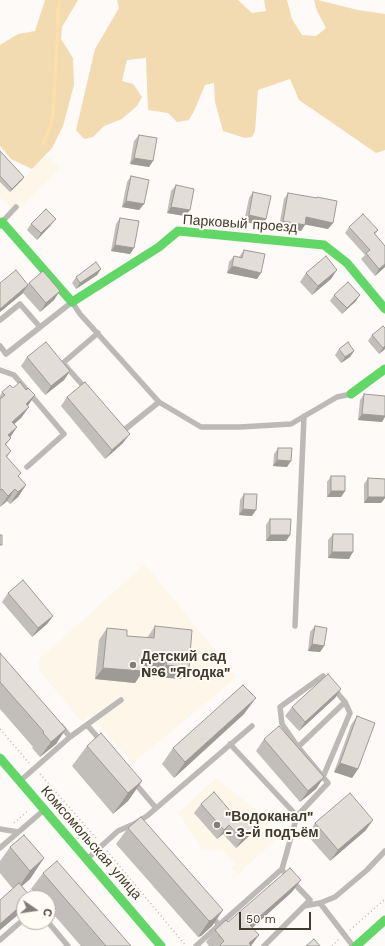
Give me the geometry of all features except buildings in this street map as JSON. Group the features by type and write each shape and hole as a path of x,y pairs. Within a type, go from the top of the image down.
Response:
{"street":[{"path":"1,222 72,302"},
{"name":"Парковый проезд","path":"72,302 158,247 178,231 324,245 347,263 385,310"},
{"path":"352,394 385,370"},
{"name":"Комсомольская улица","path":"0,758 161,946"},
{"path":"354,946 385,920"}],"lane":[{"path":"1,222 16,207"},
{"path":"0,346 6,354 72,302 80,314 158,402 201,427 240,427 291,424 337,397 352,394"},
{"path":"0,320 20,304 40,327"},
{"path":"88,391 63,363 98,333"},
{"path":"0,370 14,375 64,434 28,466"},
{"path":"118,426 124,431 158,402"},
{"path":"295,626 304,416"},
{"path":"196,946 282,869 296,816 328,784 298,747 282,724 280,707 322,676 346,702 350,713 323,777"},
{"path":"20,782 70,737 121,700"},
{"path":"298,747 346,702"},
{"path":"55,719 70,737"},
{"path":"87,724 107,748"},
{"path":"86,859 118,831 147,816 252,726"},
{"path":"230,744 296,816"},
{"path":"132,778 156,808"},
{"path":"0,848 44,810"},
{"path":"134,824 139,830"},
{"path":"0,829 18,832"},
{"path":"304,906 320,903 335,897 368,870 385,851"},
{"path":"282,869 286,874"},
{"path":"264,946 310,900 291,880"},
{"path":"320,903 354,946"},
{"path":"209,913 219,925"},
{"path":"0,940 16,926"},
{"path":"55,930 68,946"}],"path":[{"path":"0,729 102,845 186,946"},
{"path":"332,946 385,899"}],"shaded area":[{"path":"45,0 78,0 62,27 61,39 73,58 74,85 63,126 52,148 32,169 11,159 0,146 0,45 18,34 35,31"},
{"path":"117,0 238,0 252,13 266,11 264,0 287,0 292,19 302,35 316,36 326,28 317,11 314,0 358,10 385,14 385,150 376,153 299,100 290,79 258,90 255,131 252,137 245,138 223,131 215,102 214,83 205,85 189,120 177,122 168,113 148,110 146,58 127,60 122,81 133,84 142,97 137,106 122,119 104,126 93,137 84,139 76,130 95,49 119,8"},
{"path":"46,155 60,168 16,213 0,197 0,156 22,180"},
{"name":"Детский сад №6 \"Ягодка\"","path":"145,564 237,677 133,763 89,716 82,722 39,670 38,660"},
{"path":"216,778 256,810 279,837 238,874 231,868 235,864 224,852 201,848 178,813"}],"waterway":[{"path":"43,144 50,127 53,113 58,11 60,0"}],"traffic: fast":[{"path":"0,224 2,222 72,302 159,247 178,231 324,245 347,263 385,309"},
{"path":"351,394 385,369"},
{"path":"0,758 161,946"},
{"path":"356,946 385,920"}],"place":[{"name":"Детский сад №6 \"Ягодка\"","path":"133,665"},
{"name":"\"Водоканал\" - 3-й подъём","path":"217,825"}]}
